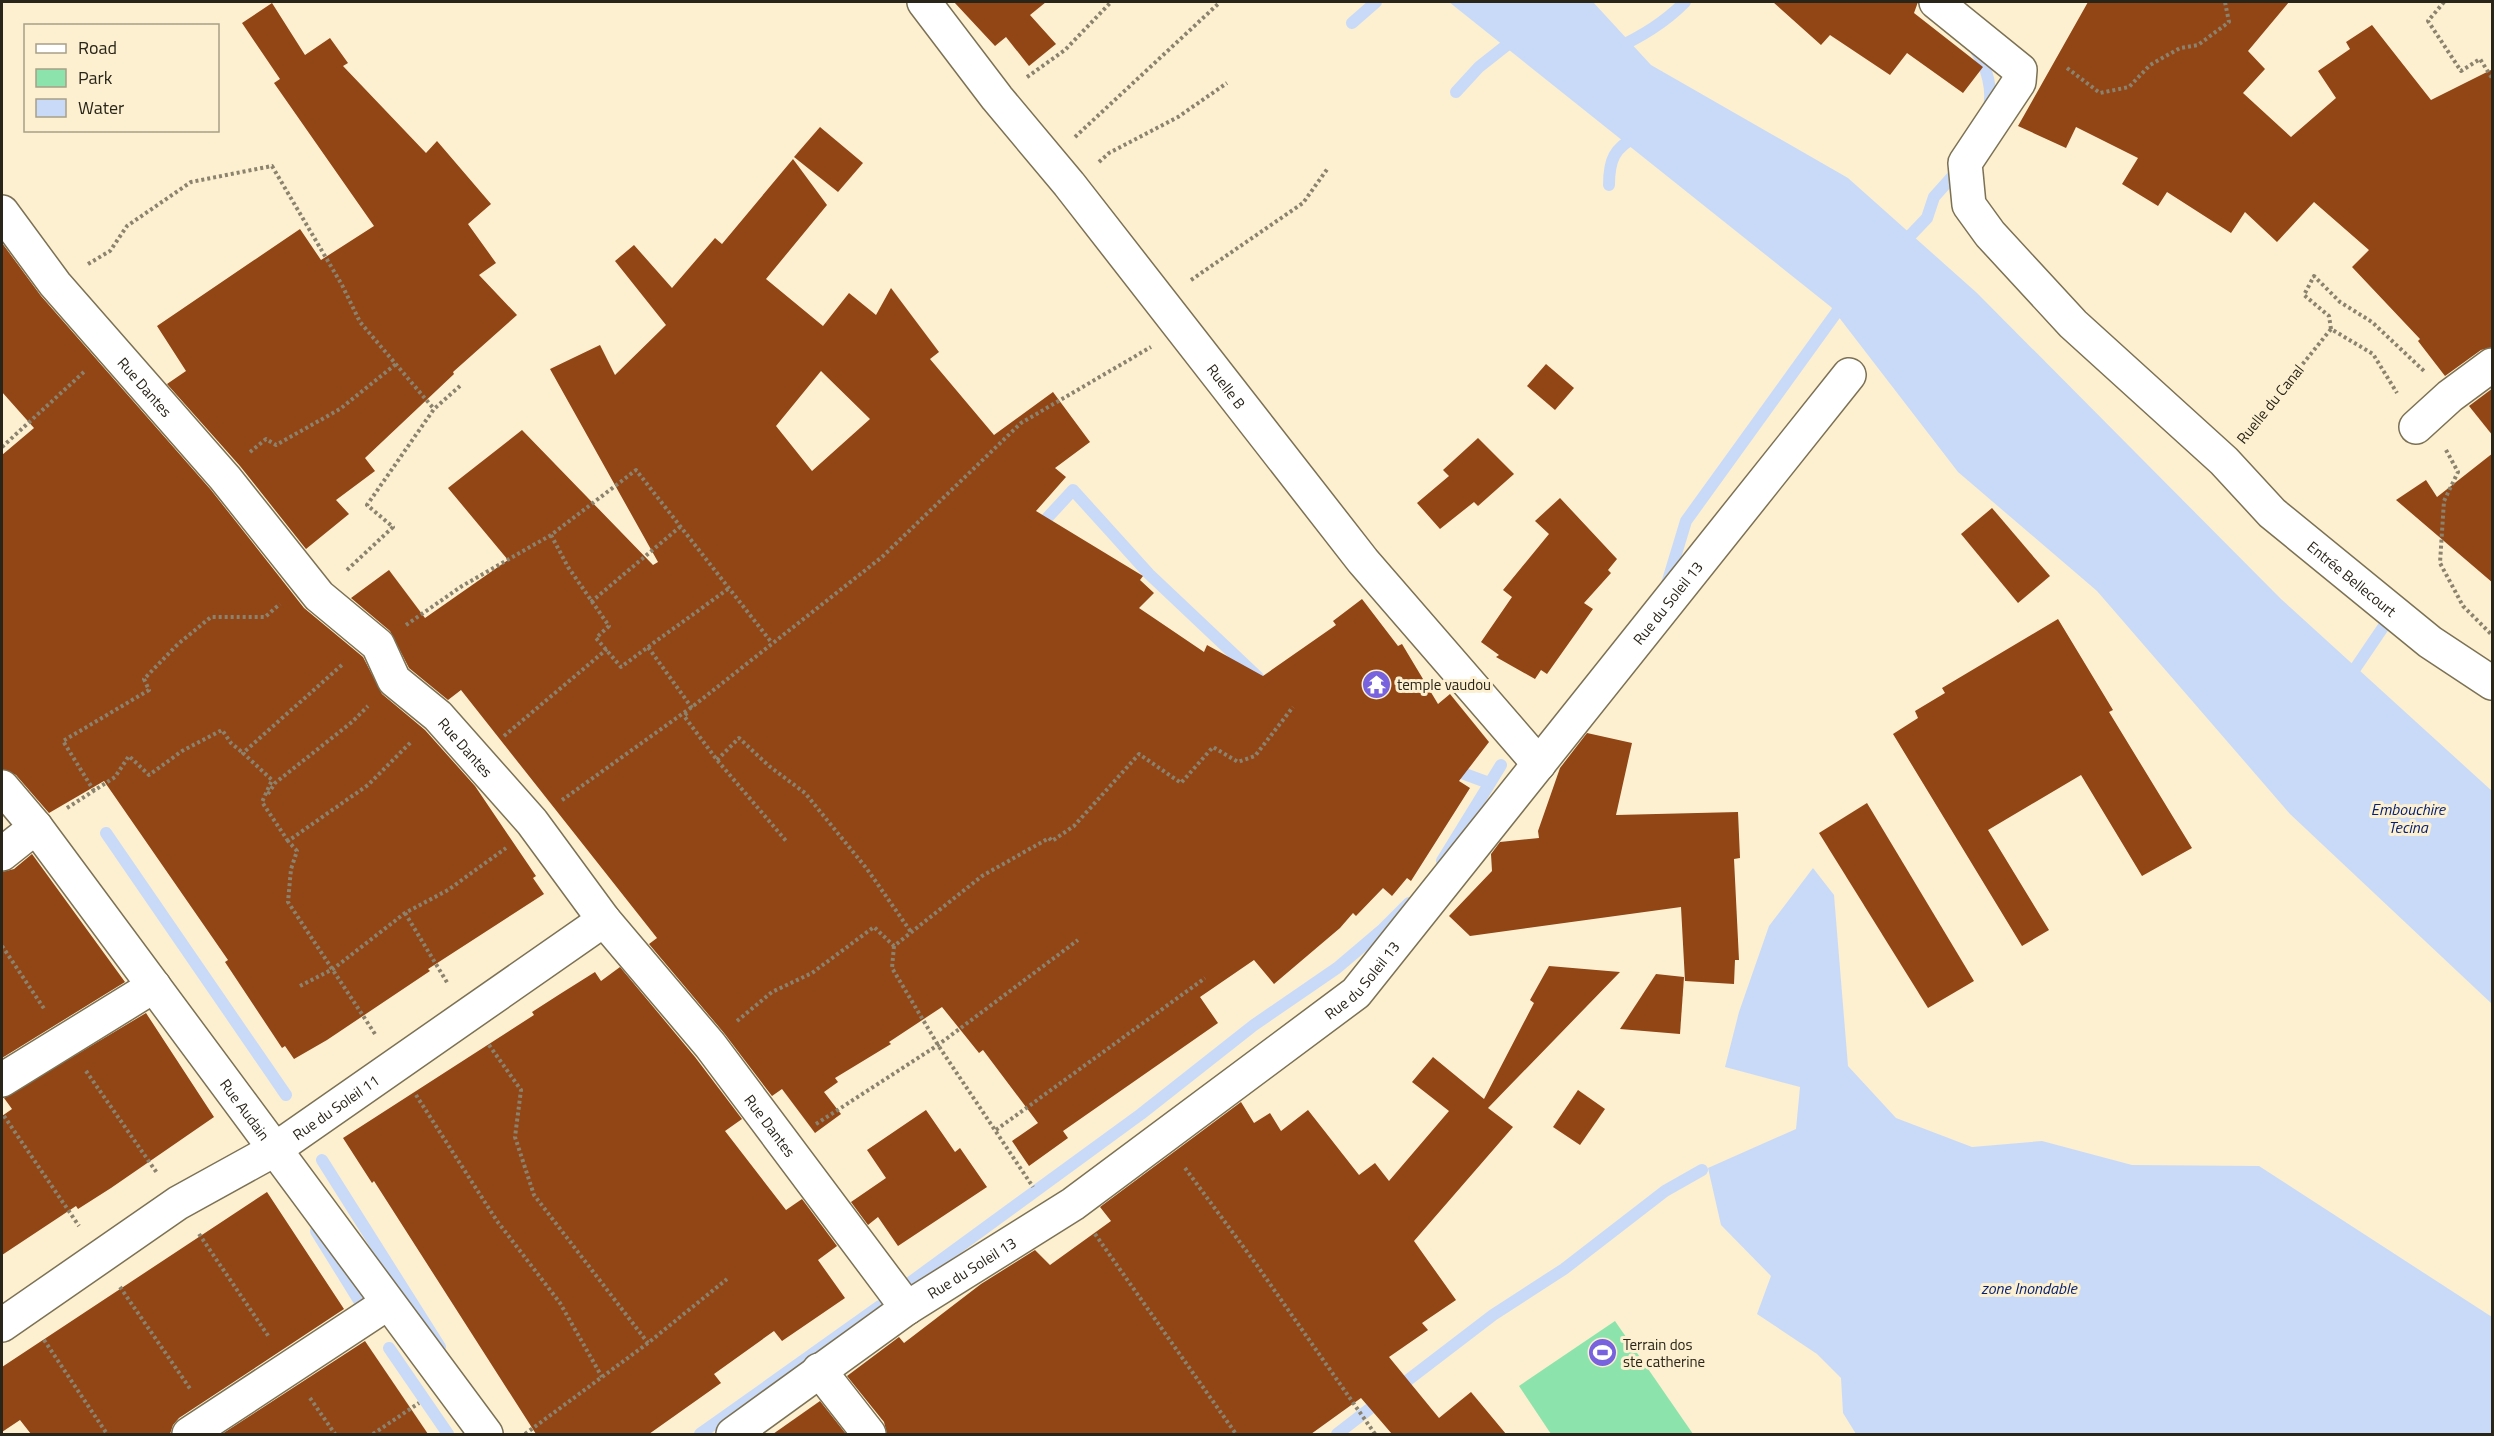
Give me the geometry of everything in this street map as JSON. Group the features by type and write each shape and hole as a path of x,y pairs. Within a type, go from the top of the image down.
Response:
{"street":[{"name":"Ruelle B","path":"924,2 997,98 1059,173 1363,561 1539,764"},
{"path":"1936,2 2020,70 2019,82 1965,163 1969,205 1990,234 2073,324 2224,461"},
{"name":"Rue Dantes","path":"2,212 55,284 111,345 225,478 319,596 378,645 394,680 438,716 532,822 604,920 710,1045 907,1308"},
{"path":"2416,427 2450,396 2493,365"},
{"name":"Rue du Soleil 13","path":"733,1434 907,1308 1073,1204 1356,993 1849,375"},
{"name":"Entrée Bellecourt","path":"2224,461 2272,513 2430,642 2493,683"},
{"name":"Rue Audain","path":"2,787 36,827 486,1434"},
{"path":"2,854 36,827"},
{"name":"Rue du Soleil 11","path":"13,1317 178,1203 274,1150 604,920"},
{"path":"2,1080 153,986"},
{"path":"189,1434 388,1303"},
{"path":"819,1370 869,1434"}],"path":[{"path":"997,98 1065,50 1111,2"},
{"path":"2067,68 2100,93 2129,87 2150,65 2180,48 2198,45 2229,22 2225,2"},
{"path":"2444,2 2428,21 2461,71 2480,59 2493,78"},
{"path":"1059,173 1218,4"},
{"path":"1059,173 1109,153 1178,117 1227,82"},
{"path":"55,284 110,251 127,226 190,182 272,166 342,285 360,322 434,409"},
{"path":"300,986 333,969 405,913 448,890 499,855 532,822 692,707 882,557 1021,423 1160,341 1160,301 1303,203 1328,168"},
{"path":"2450,396 2372,322 2340,302 2314,276 2304,294 2329,316 2331,329 2373,354 2416,427 2446,450 2458,472 2444,501 2440,563 2463,606 2493,635"},
{"name":"Ruelle du Canal","path":"2224,461 2331,329"},
{"path":"2,447 111,345"},
{"path":"225,478 266,439 276,446 304,430 340,409 396,364"},
{"path":"94,791 63,741 149,690 144,679 177,644 211,617 265,617 296,590 319,596 393,527 367,505 434,409 460,386"},
{"path":"243,753 358,651 378,645 462,586 551,535 636,470 772,643"},
{"path":"591,602 681,526"},
{"path":"551,535 568,567 609,626 596,638 621,667 728,589"},
{"path":"648,647 692,707"},
{"path":"476,760 607,649"},
{"path":"262,802 275,783 352,722 394,680"},
{"path":"692,707 684,716 717,760 787,842"},
{"path":"1236,1434 1073,1204 1038,1194 938,1045 892,968 894,946 982,876 1048,838 1052,841 1074,826 1139,754 1181,783 1213,747 1238,762 1256,756 1293,707"},
{"path":"288,841 368,785 438,716"},
{"path":"36,827 115,777 129,756 149,775 182,752 222,730 231,743 272,780 262,802"},
{"path":"717,760 739,738 769,766 805,793 867,869 911,932"},
{"path":"262,802 297,851 291,869 288,902"},
{"path":"710,1045 772,992 812,973 874,927 894,946"},
{"path":"785,1144 938,1045 1078,940"},
{"path":"2,946 334,1434"},
{"path":"996,1130 1204,978"},
{"path":"1163,1138 1256,1264 1375,1434"},
{"path":"534,1195 648,1343"},
{"path":"497,1221 560,1303 602,1377"},
{"path":"525,1434 648,1343 727,1279"},
{"path":"13,1317 107,1434"},
{"path":"373,1434 448,1384"}],"green space":[{"name":"Terrain dos ste catherine","path":"1615,1321 1693,1434 1551,1434 1519,1386"}],"water":[{"name":"Embouchire Tecina","path":"1449,2 1593,2 1651,65 1848,178 1977,293 2281,599 2492,791 2492,1004 2290,814 2097,591 1958,472 1831,307"},
{"name":"zone Inondable","path":"1813,868 1834,895 1848,1066 1896,1118 1972,1147 2042,1141 2132,1165 2259,1166 2492,1317 2492,1434 1856,1434 1843,1413 1841,1378 1817,1354 1757,1314 1771,1276 1721,1225 1708,1168 1796,1129 1800,1087 1725,1067 1739,1012 1769,926"}],"building":[{"path":"954,2 1046,2 1030,15 1056,44 1029,66 1006,37 995,46"},
{"path":"1773,2 1918,2 1914,13 1983,67 1963,93 1907,53 1890,75 1830,35 1821,45"},
{"path":"2088,2 2289,2 2248,51 2265,69 2243,93 2291,137 2336,98 2318,71 2350,49 2346,42 2372,25 2431,100 2493,69 2493,347 2481,350 2445,376 2418,341 2420,339 2352,267 2369,250 2314,202 2277,242 2245,212 2231,233 2167,192 2158,206 2122,184 2138,158 2076,127 2066,148 2018,126"},
{"path":"272,3 305,55 330,38 348,63 343,66 426,153 437,141 491,204 468,224 496,263 479,275 517,315 453,372 454,374 365,458 375,471 336,500 349,514 306,549 240,466 167,384 186,371 157,326 300,229 321,260 374,226 274,83 280,79 242,23"},
{"path":"820,127 863,163 838,192 794,157"},
{"path":"793,159 827,205 766,279 823,326 849,293 876,315 891,288 939,352 930,359 994,435 1053,392 1090,442 1055,468 1066,477 1036,511 1143,576 1140,580 1154,593 1139,608 1204,652 1207,645 1263,676 1336,625 1333,621 1362,599 1398,646 1402,644 1438,704 1450,694 1489,742 1459,781 1470,788 1411,881 1407,878 1392,896 1383,888 1356,916 1353,913 1340,928 1274,984 1254,960 1200,997 1218,1023 1063,1131 1068,1138 1029,1166 1012,1141 1038,1123 983,1050 979,1053 942,1007 889,1042 891,1044 835,1078 838,1082 824,1092 841,1114 815,1133 782,1089 772,1096 724,1033 649,944 657,938 461,690 448,700 409,668 390,631 351,598 389,570 425,618 508,560 448,488 522,430 653,565 658,562 550,369 600,345 615,375 666,325 615,261 634,245 672,288 715,238 722,244","holes":["821,371 870,419 812,471 776,426"]},
{"path":"2,243 41,296 211,490 304,608 363,657 382,694 425,730 475,786 536,876 533,878 544,894 428,969 430,971 327,1040 294,1059 285,1046 282,1048 225,962 228,960 104,781 49,813 16,775 2,769 2,455 34,428 2,392"},
{"path":"1546,364 1574,388 1555,410 1527,386"},
{"path":"2493,388 2493,436 2469,406"},
{"path":"1478,438 1514,474 1478,506 1474,502 1440,529 1417,503 1449,476 1443,470"},
{"path":"2493,453 2493,583 2396,500 2426,480 2437,497"},
{"path":"1560,498 1617,559 1608,570 1611,573 1584,603 1593,609 1547,674 1541,670 1535,679 1496,657 1499,655 1481,642 1512,597 1503,590 1549,534 1535,521"},
{"path":"1992,508 2050,576 2018,603 1961,534"},
{"path":"2058,619 2113,710 2109,712 2192,848 2142,876 2081,775 1988,830 2049,930 2022,946 1893,734 1918,718 1915,711 1945,693 1942,688"},
{"path":"1587,733 1632,743 1616,815 1738,812 1740,858 1734,859 1739,960 1735,960 1734,984 1685,981 1681,907 1470,936 1449,916 1492,871 1491,854 1500,842 1539,838 1538,831 1560,768"},
{"path":"1867,803 1974,981 1928,1008 1819,833"},
{"path":"32,854 125,982 2,1058 2,872 14,869"},
{"path":"1549,966 1620,972 1488,1108 1513,1127 1414,1241 1456,1300 1422,1323 1428,1330 1389,1357 1439,1418 1471,1392 1506,1434 1392,1434 1361,1398 1311,1434 887,1434 884,1422 847,1376 899,1337 904,1343 981,1284 1035,1250 1050,1265 1111,1221 1100,1207 1241,1102 1254,1123 1270,1113 1281,1131 1308,1110 1359,1175 1375,1163 1389,1181 1449,1111 1412,1082 1433,1057 1484,1099 1534,1003 1530,1000"},
{"path":"620,967 695,1057 742,1119 725,1131 786,1210 802,1199 837,1246 818,1260 845,1298 782,1341 774,1331 714,1374 721,1383 649,1434 536,1434 374,1181 372,1183 343,1138 534,1015 532,1012 595,972 601,981"},
{"path":"1656,974 1684,977 1680,1034 1620,1029"},
{"path":"146,1013 214,1117 111,1188 78,1209 76,1206 2,1255 2,1116 12,1109 4,1098"},
{"path":"1578,1090 1605,1109 1580,1145 1553,1127"},
{"path":"926,1110 955,1152 960,1148 987,1187 898,1246 878,1217 868,1225 851,1202 886,1178 867,1150"},
{"path":"267,1192 344,1309 179,1418 170,1434 31,1434 20,1420 2,1432 2,1367"},
{"path":"365,1341 428,1434 222,1434"},
{"path":"820,1401 846,1434 773,1434"}],"waterway":[{"path":"1352,23 1376,2"},
{"path":"1615,49 1652,28 1685,2"},
{"path":"1456,92 1479,67 1517,37"},
{"path":"1975,49 1983,63 1990,88 1988,112"},
{"path":"1609,185 1610,168 1614,156 1623,145 1637,136"},
{"path":"1898,242 1907,239 1927,218 1934,197 1960,168"},
{"path":"1666,587 1686,521 1844,302"},
{"path":"1037,529 1073,490 1149,574 1258,677"},
{"path":"2348,679 2388,620"},
{"path":"1442,861 1501,765"},
{"path":"1451,769 1489,783"},
{"path":"106,833 286,1095"},
{"path":"904,1287 1141,1114 1254,1025 1337,968 1383,929 1409,903"},
{"path":"322,1160 440,1347"},
{"path":"1395,1390 1493,1315 1564,1269 1665,1191 1702,1170"},
{"path":"316,1231 368,1315"},
{"path":"700,1434 880,1306"},
{"path":"389,1348 448,1434"},
{"path":"1337,1434 1381,1400"}],"place":[{"name":"temple vaudou","path":"1376,684"},
{"name":"Terrain dos ste catherine","path":"1602,1353"}]}
